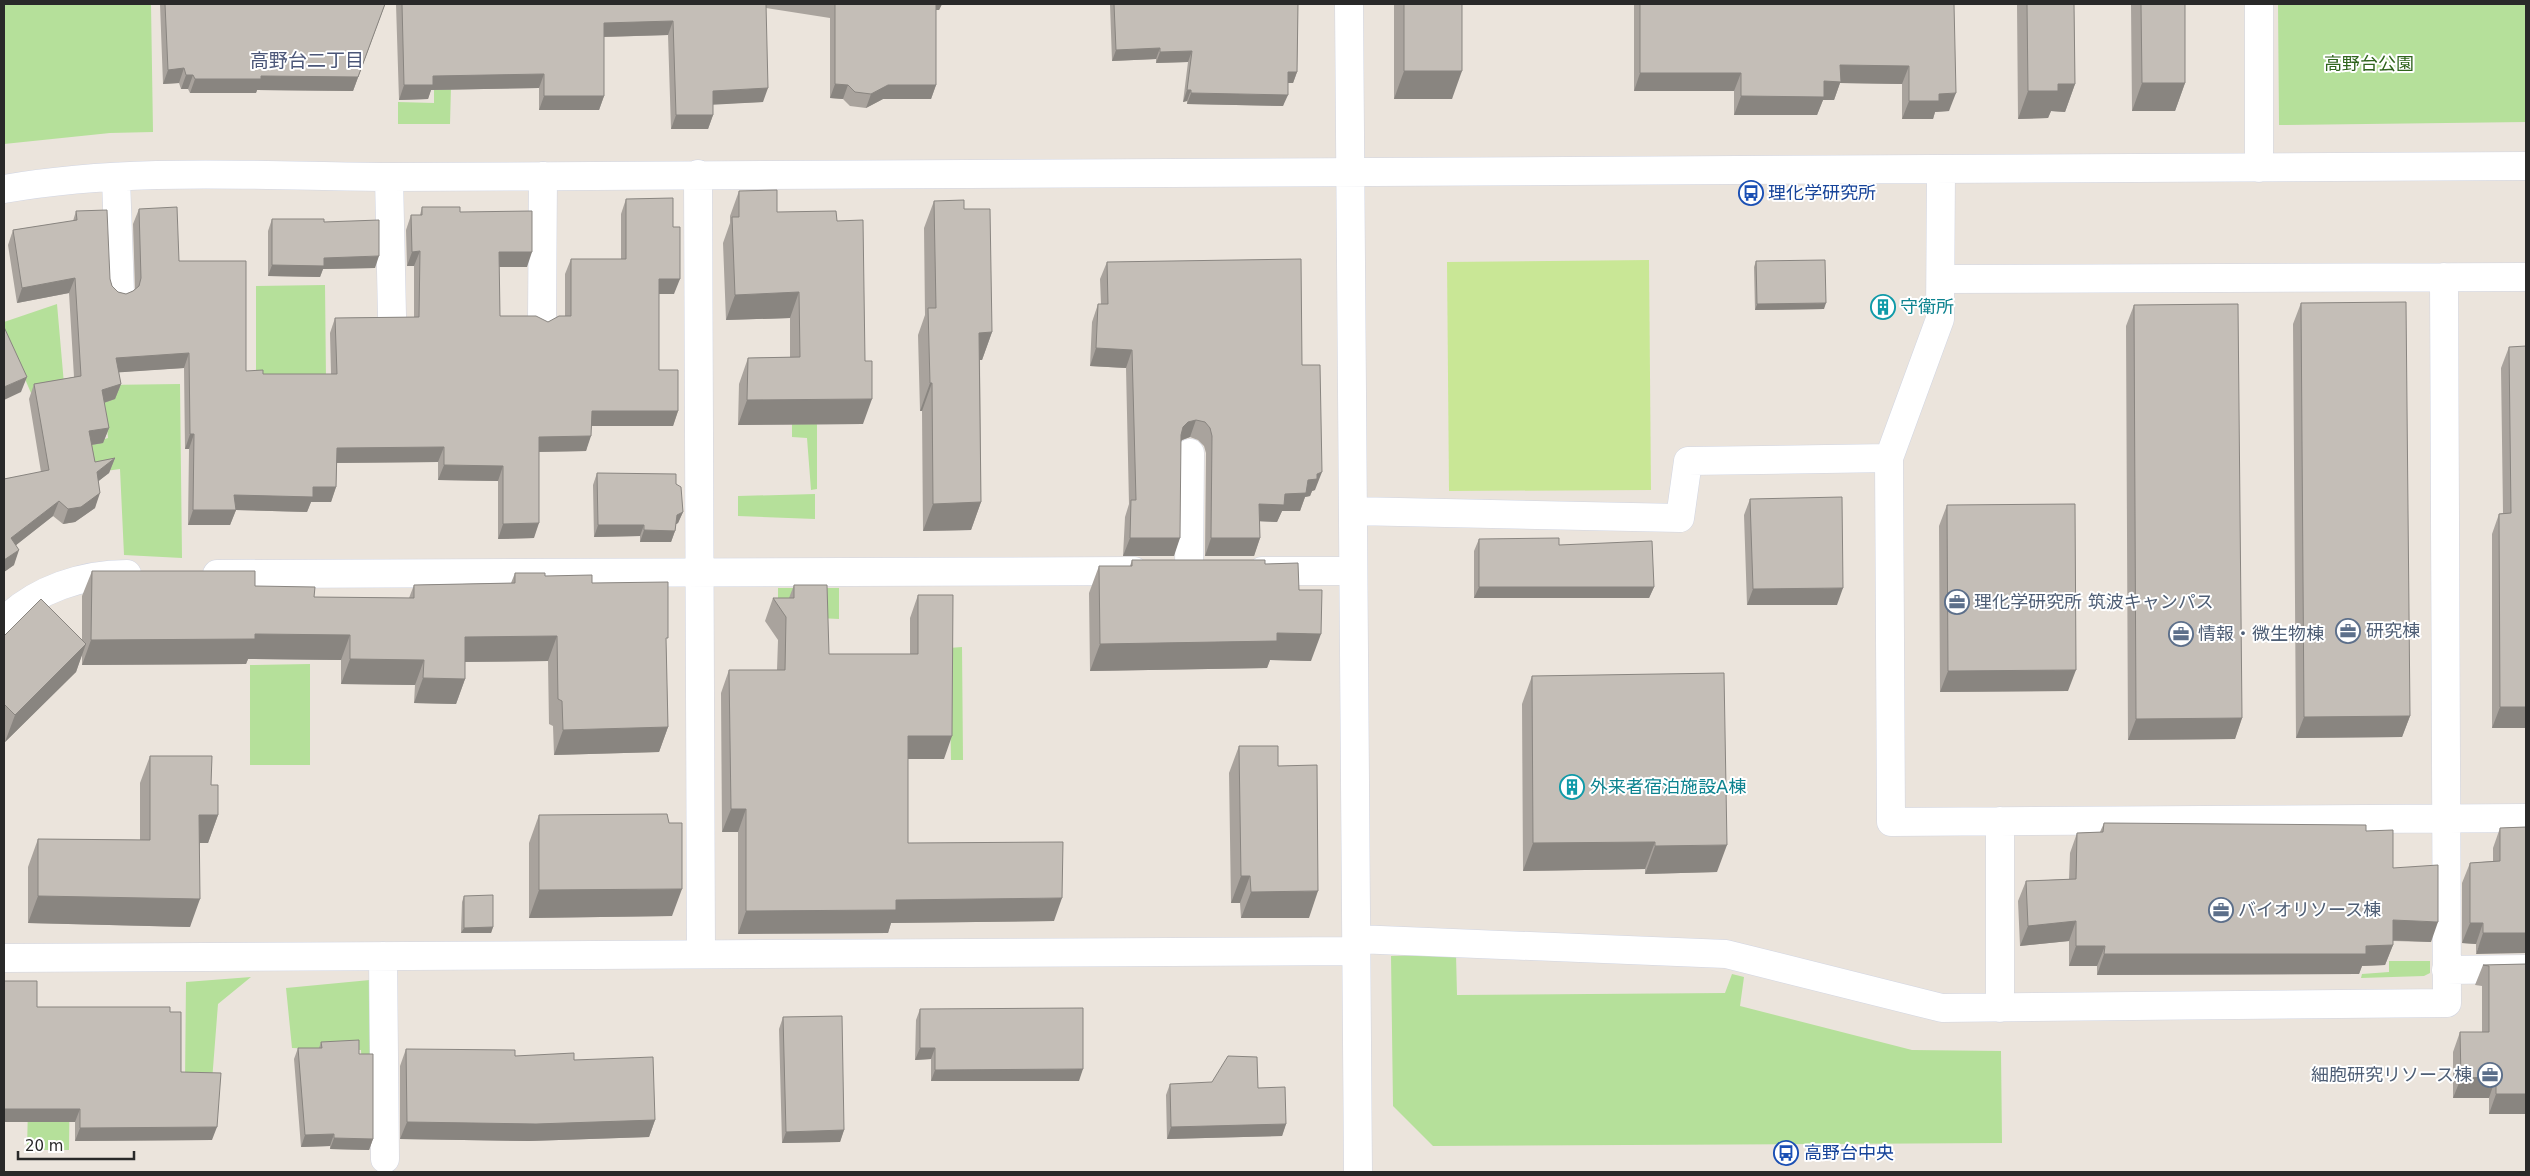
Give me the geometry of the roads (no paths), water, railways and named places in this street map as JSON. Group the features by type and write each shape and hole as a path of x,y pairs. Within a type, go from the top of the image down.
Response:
{"street":[{"path":"1349,4 1358,1172"},
{"path":"2259,4 2259,168"},
{"path":"4,189 71,180 178,176 389,177 1350,171 1941,171 2526,166"},
{"path":"1941,171 1940,319 1890,458 1891,822 2526,818"},
{"path":"698,174 701,954"},
{"path":"542,321 543,176"},
{"path":"389,177 392,316"},
{"path":"116,178 120,293"},
{"path":"4,958 701,954 1356,945 1726,954 1942,1008 2447,1003 2444,277"},
{"path":"1941,279 2526,277"},
{"path":"1189,571 1190,453"},
{"path":"1353,511 1680,518 1688,461 1890,458"},
{"path":"194,574 1353,571"},
{"path":"4,621 48,590 84,578 117,574 155,574"},
{"path":"2000,821 2000,1008"},
{"path":"384,956 385,1159"},
{"path":"2446,970 2526,969"}],"place":[{"name":"理化学研究所","path":"1751,193"},
{"name":"守衛所","path":"1883,307"},
{"name":"理化学研究所 筑波キャンパス","path":"1957,602"},
{"name":"研究棟","path":"2348,631"},
{"name":"情報・微生物棟","path":"2181,634"},
{"name":"外来者宿泊施設A棟","path":"1572,787"},
{"name":"バイオリソース棟","path":"2221,910"},
{"name":"細胞研究リソース棟","path":"2490,1075"},
{"name":"高野台中央","path":"1786,1153"}],"district":[{"name":"高野台二丁目","path":"307,60"}],"park label":[{"name":"高野台公園","path":"2369,64"}]}
